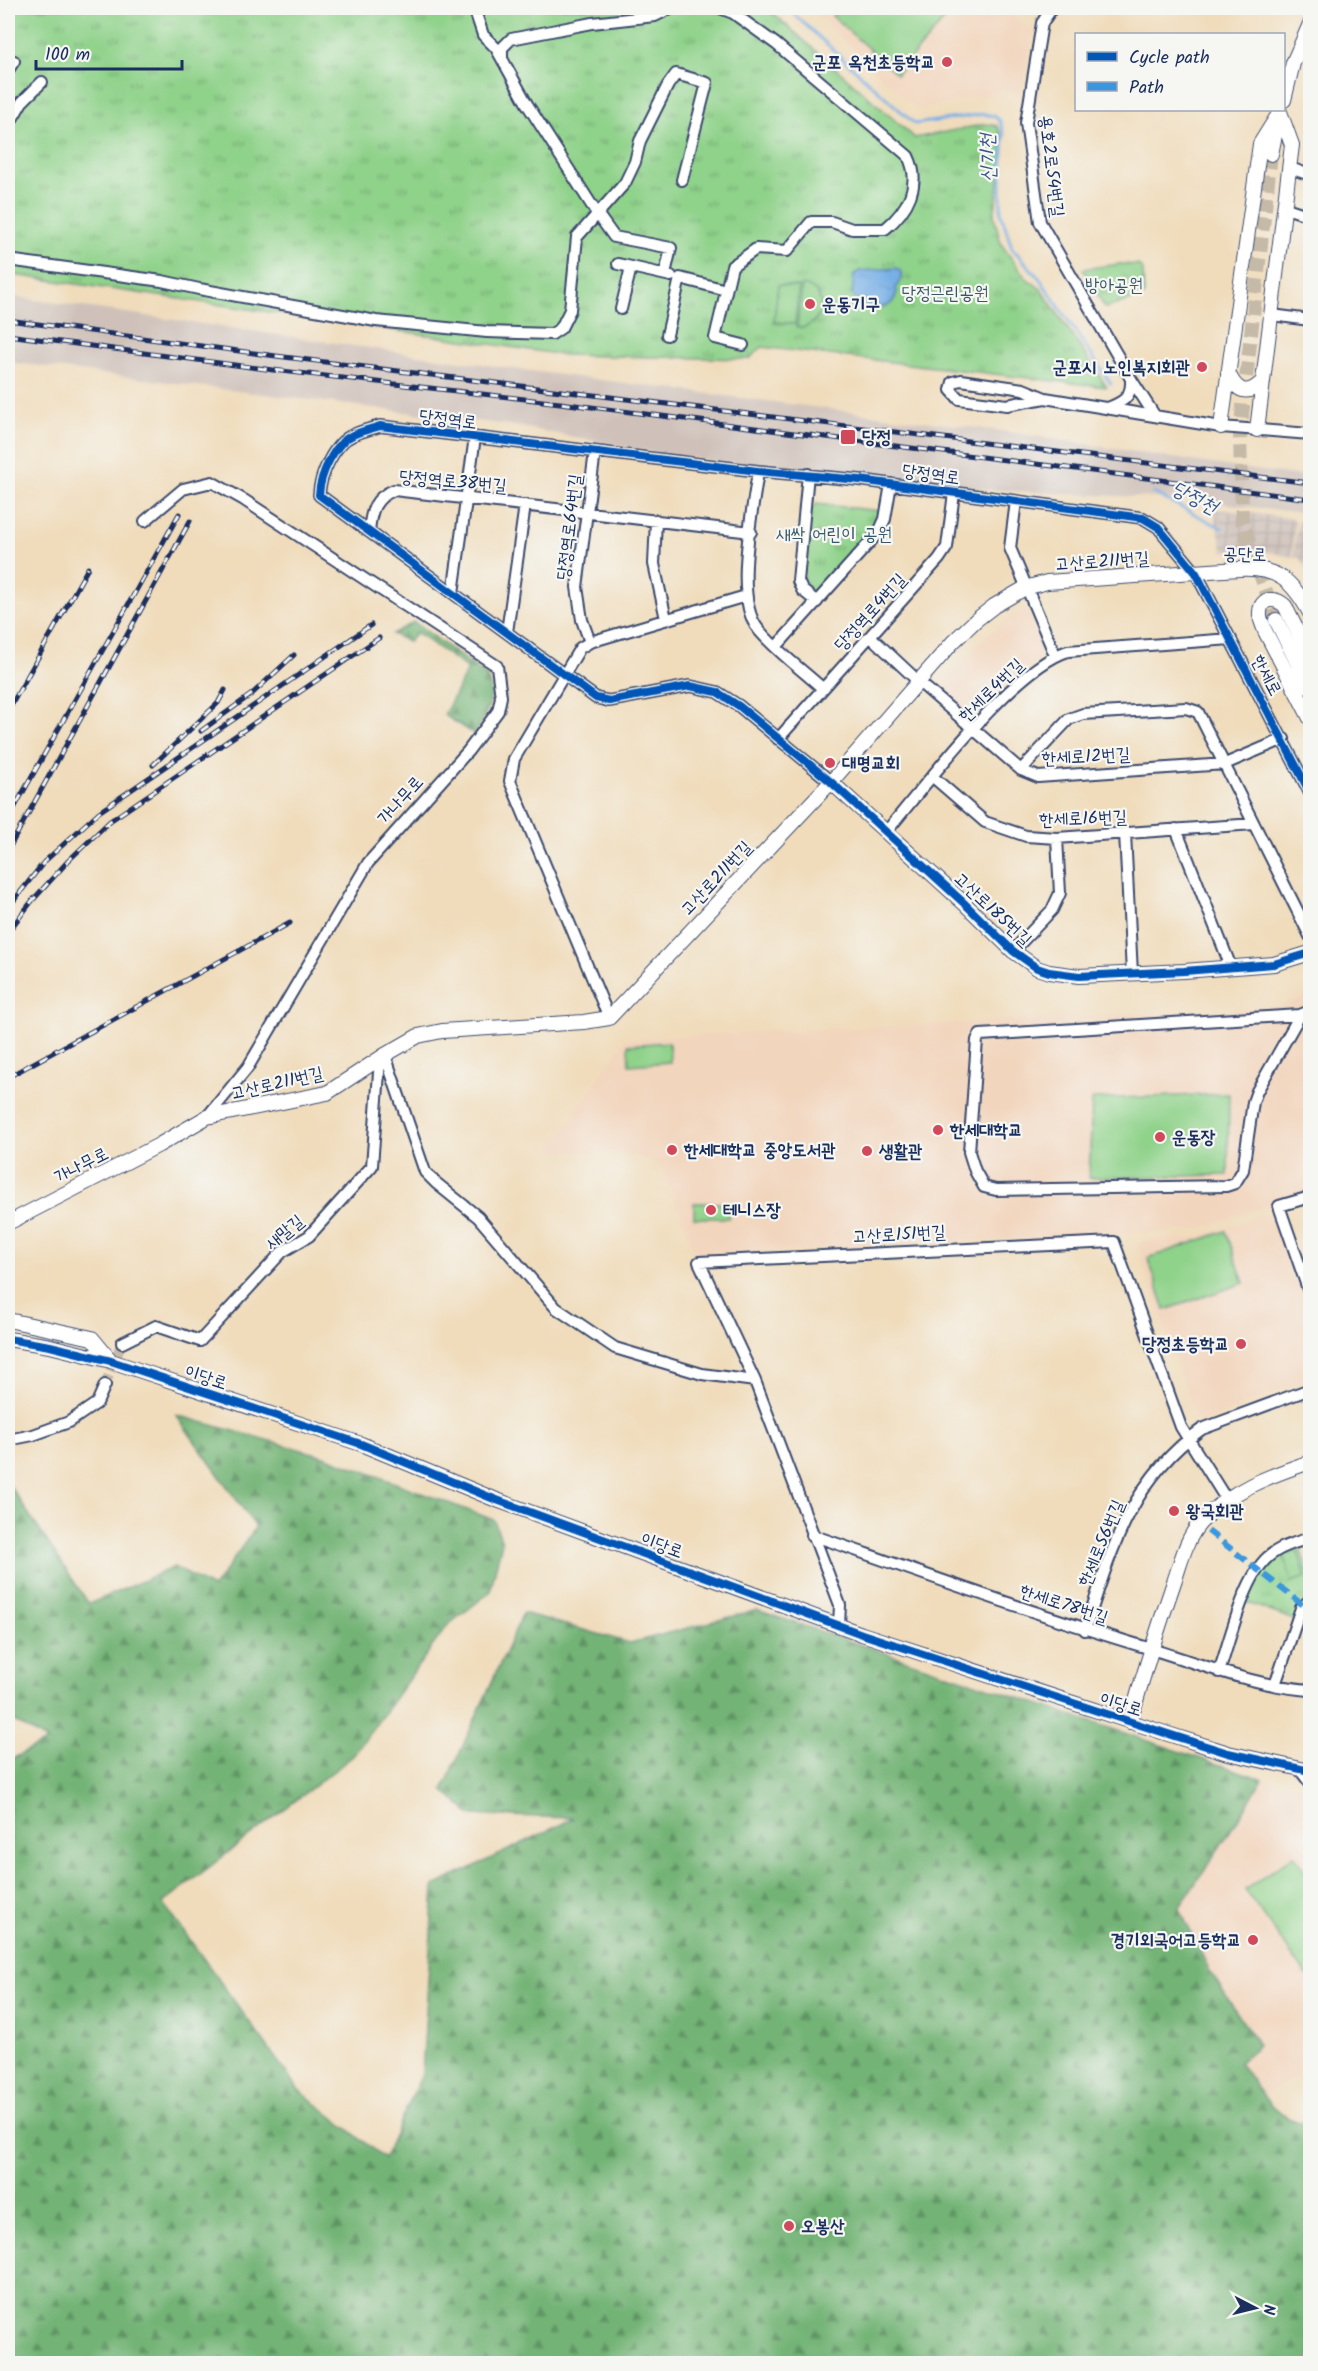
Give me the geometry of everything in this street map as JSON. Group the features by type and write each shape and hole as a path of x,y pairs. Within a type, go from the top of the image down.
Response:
{"street":[{"path":"474,8 483,35 496,48 527,104 597,214 614,237 671,248 665,274"},
{"path":"502,58 502,48 511,39 592,23 655,16 671,8"},
{"path":"720,8 733,13 776,44 908,156 913,165 913,192 908,204 897,219 885,229 852,229 832,222 811,222 787,251 756,249 732,266 715,338 743,345"},
{"name":"용호2로54번길","path":"1052,8 1042,23 1026,123 1040,222 1131,380 1155,416"},
{"path":"1285,95 1293,63 1311,24"},
{"path":"8,260 162,281 199,290 376,321 487,332 552,334 561,328 570,310 577,237 625,183 640,141 668,85 676,74 707,83 682,180"},
{"path":"8,127 22,102 42,81"},
{"path":"1221,427 1260,144 1280,111"},
{"path":"1271,154 1281,111"},
{"path":"1257,430 1292,145 1283,111"},
{"path":"1290,168 1311,175"},
{"path":"1286,208 1311,216"},
{"path":"618,264 726,290"},
{"path":"621,309 631,267"},
{"path":"668,336 680,278"},
{"path":"1272,315 1311,320"},
{"path":"1228,373 1233,384 1239,389 1252,390 1263,381"},
{"path":"1045,398 1007,405 959,399 951,390 953,382 961,380 1023,389 1045,398 1221,427 1311,434"},
{"path":"1107,409 1124,402 1131,391 1131,380"},
{"name":"당정역로","path":"831,782 739,706 717,692 690,686 609,701 596,698 319,495 320,482 328,460 351,436 380,426 758,471 808,474 891,484 1143,518 1158,527 1196,573"},
{"path":"453,593 475,438"},
{"name":"당정역로64번길","path":"590,642 582,620 577,587 595,452"},
{"path":"758,471 745,577 749,611 757,627 822,688"},
{"path":"808,474 798,581 802,590 817,602"},
{"name":"가나무로","path":"8,1223 159,1145 207,1117 248,1067 368,863 468,751 498,711 501,697 496,666 254,506 212,482 183,489 145,521"},
{"path":"776,647 879,532 885,519 891,484"},
{"name":"당정역로38번길","path":"369,531 372,509 382,495 394,490 751,531"},
{"name":"당정역로4번길","path":"778,739 939,559 947,547 954,493"},
{"path":"1016,501 1010,548 1055,655"},
{"name":"당정역로38번길","path":"507,632 525,505"},
{"path":"656,520 654,564 666,619"},
{"name":"공단로","path":"1196,573 1239,568 1268,570 1282,577 1298,590 1311,612"},
{"name":"고산로211번길","path":"207,1117 327,1094 418,1036 442,1031 584,1022 609,1018 831,782 953,642 994,606 1025,588 1047,582 1196,573"},
{"name":"한세로","path":"1196,573 1311,793"},
{"path":"609,1018 510,781 514,759 580,648 590,642 746,596"},
{"path":"1311,657 1285,606 1279,600 1274,599 1263,604 1260,609 1260,618 1265,631 1311,718"},
{"path":"1276,620 1311,688"},
{"name":"한세로12번길","path":"871,637 973,730 1021,770 1038,777 1225,764 1284,739"},
{"name":"한세로4번길","path":"886,832 973,730 1025,677 1055,655 1068,651 1231,639"},
{"path":"1021,770 1069,719 1083,714 1186,708 1198,712 1311,936"},
{"name":"한세로16번길","path":"933,777 986,822 1026,836 1057,838 1254,824"},
{"name":"고산로185번길","path":"831,782 965,903 1012,951 1037,968 1067,976 1132,974 1274,964 1311,953"},
{"path":"1176,829 1231,967"},
{"path":"1125,833 1132,974"},
{"name":"고산로185번길","path":"1012,951 1052,910 1060,893 1057,838"},
{"path":"1305,1013 1257,1091 1253,1102 1243,1170 1235,1183 1226,1186 996,1190 984,1187 975,1171 969,1152 977,1040 980,1035 1305,1013"},
{"path":"382,1057 425,1172 478,1217 556,1308 615,1348 702,1374 755,1381"},
{"name":"새말길","path":"122,1343 156,1326 200,1341 282,1252 309,1236 372,1166 382,1057"},
{"path":"1311,1197 1279,1206 1305,1263 1311,1295"},
{"name":"고산로151번길","path":"839,1625 840,1605 755,1381 699,1262 1114,1242 1187,1440 1226,1499"},
{"path":"8,1320 92,1338 111,1361"},
{"name":"이당로","path":"8,1339 50,1346 111,1361 362,1444 494,1499 839,1625 1228,1753 1305,1771 1311,1783"},
{"path":"8,1440 33,1435 69,1422 98,1403 105,1385"},
{"name":"한세로56번길","path":"1085,1630 1106,1567 1130,1509 1162,1464 1202,1429 1220,1420 1311,1389"},
{"path":"1130,1722 1151,1649 1191,1534 1226,1499 1242,1489 1275,1474 1311,1462"},
{"name":"한세로78번길","path":"812,1535 1085,1630 1219,1672 1275,1685 1311,1690"},
{"path":"1219,1672 1253,1576 1263,1561 1273,1553 1311,1538"},
{"path":"1275,1685 1301,1608 1311,1600"}],"shaded area":[{"name":"군포 옥천초등학교","path":"810,8 1007,8 1034,32 1021,94 1001,91 918,111"},
{"path":"8,296 523,370 1001,431 1310,477 1310,514 1198,500 935,487 667,455 516,426 8,362"},
{"path":"1216,509 1292,518 1295,521 1292,557 1249,548 1224,552 1213,511"},
{"path":"1298,521 1310,522 1310,575 1300,558 1293,557"},
{"path":"1024,610 1031,613 1047,648 1046,655 1022,674 975,723 969,724 941,697 941,686 976,646 1009,618"},
{"name":"한세대학교","path":"1310,994 1310,1192 1195,1230 697,1257 662,1168 653,1161 618,1152 552,1152 553,1141 576,1118 576,1110 626,1039 1278,1007"},
{"name":"당정초등학교","path":"1267,1214 1281,1222 1310,1309 1310,1379 1201,1423 1197,1421 1137,1246 1142,1241 1194,1238"},
{"name":"경기외국어고등학교","path":"1262,1779 1307,1787 1310,1792 1310,2069 1265,2096 1239,2063 1211,1973 1179,1908"}],"green space":[{"name":"당정근린공원","path":"8,8 767,8 915,138 986,124 997,126 1001,134 1003,155 994,216 1001,244 1025,277 1041,289 1107,387 762,347 749,359 564,355 8,274"},
{"path":"840,8 955,8 897,74 832,16"},
{"name":"방아공원","path":"1120,264 1138,265 1143,270 1144,296 1105,308 1083,269"},
{"path":"778,285 799,287 795,324 774,322"},
{"name":"운동기구","path":"802,285 816,293 821,306 816,319 810,325 802,328 797,327"},
{"name":"새싹 어린이 공원","path":"816,504 880,511 875,531 814,595 807,588 803,574 810,511"},
{"path":"414,622 486,675 491,699 474,734 444,715 468,669 416,632 409,642 392,634"},
{"path":"669,1042 670,1062 629,1065 628,1045"},
{"name":"운동장","path":"1229,1094 1228,1175 1089,1178 1092,1099"},
{"name":"테니스장","path":"694,1203 729,1203 729,1218 694,1218"},
{"path":"1226,1231 1244,1283 1165,1310 1148,1258"},
{"path":"176,1415 324,1456 494,1520 502,1542 490,1592 447,1626 353,1756 163,1903 298,2089 384,2158 422,2074 434,1886 574,1818 471,1815 443,1790 523,1613 630,1643 757,1610 1262,1779 1179,1908 1211,1973 1258,2045 1239,2063 1269,2103 1278,2111 1298,2122 1310,2122 1310,2363 8,2363 8,1761 47,1741 8,1717 8,1483 89,1604 174,1567 213,1588 256,1527"},
{"path":"1299,1546 1310,1577 1310,1595 1294,1620 1246,1602 1264,1566 1278,1555"},
{"path":"1297,1550 1306,1577 1292,1582 1283,1555"},
{"path":"1294,1855 1310,1879 1310,1974 1307,1976 1245,1890"}],"water":[{"path":"896,268 901,272 901,278 896,288 896,295 887,306 869,305 852,295 854,275 859,271"}],"waterway":[{"name":"신기천","path":"787,8 915,124 984,114 994,116 1000,121 1004,134 1001,213 1012,248 1040,279 1111,384"},
{"name":"당정천","path":"1153,493 1222,528"}],"tunnel":[{"path":"1271,154 1240,433 1242,522 1276,620"},
{"path":"105,1385 122,1343"}],"railway":[{"path":"8,320 276,356 1310,483"},
{"path":"8,335 1310,499"},
{"path":"8,819 179,514"},
{"path":"8,850 190,521"},
{"path":"8,711 88,568"},
{"path":"8,908 44,862 99,812 371,625"},
{"path":"8,932 68,861 110,821 379,638"},
{"path":"201,731 252,694 294,655"},
{"path":"153,765 218,703 225,690"},
{"path":"8,1077 290,923"}],"marked path":[{"path":"1208,1531 1303,1605"}],"cycle path":[{"path":"1310,793 1196,573 1158,527 1143,518 860,480 758,471 380,426 359,432 346,439 329,460 322,478 319,495 596,698 609,701 690,686 717,692 739,706 831,782 1013,951 1037,968 1079,976 1184,971 1274,964 1310,953"},
{"path":"8,1339 50,1346 111,1361 361,1444 494,1499 862,1634 1228,1753 1310,1771"}],"place":[{"name":"군포 옥천초등학교","path":"947,62"},
{"name":"운동기구","path":"810,304"},
{"name":"군포시 노인복지회관","path":"1202,367"},
{"name":"당정","path":"848,437"},
{"name":"대명교회","path":"830,763"},
{"name":"한세대학교","path":"938,1130"},
{"name":"운동장","path":"1160,1137"},
{"name":"한세대학교 중앙도서관","path":"672,1150"},
{"name":"생활관","path":"867,1151"},
{"name":"테니스장","path":"711,1210"},
{"name":"당정초등학교","path":"1241,1344"},
{"name":"왕국회관","path":"1174,1511"},
{"name":"경기외국어고등학교","path":"1253,1940"},
{"name":"오봉산","path":"789,2226"}]}
